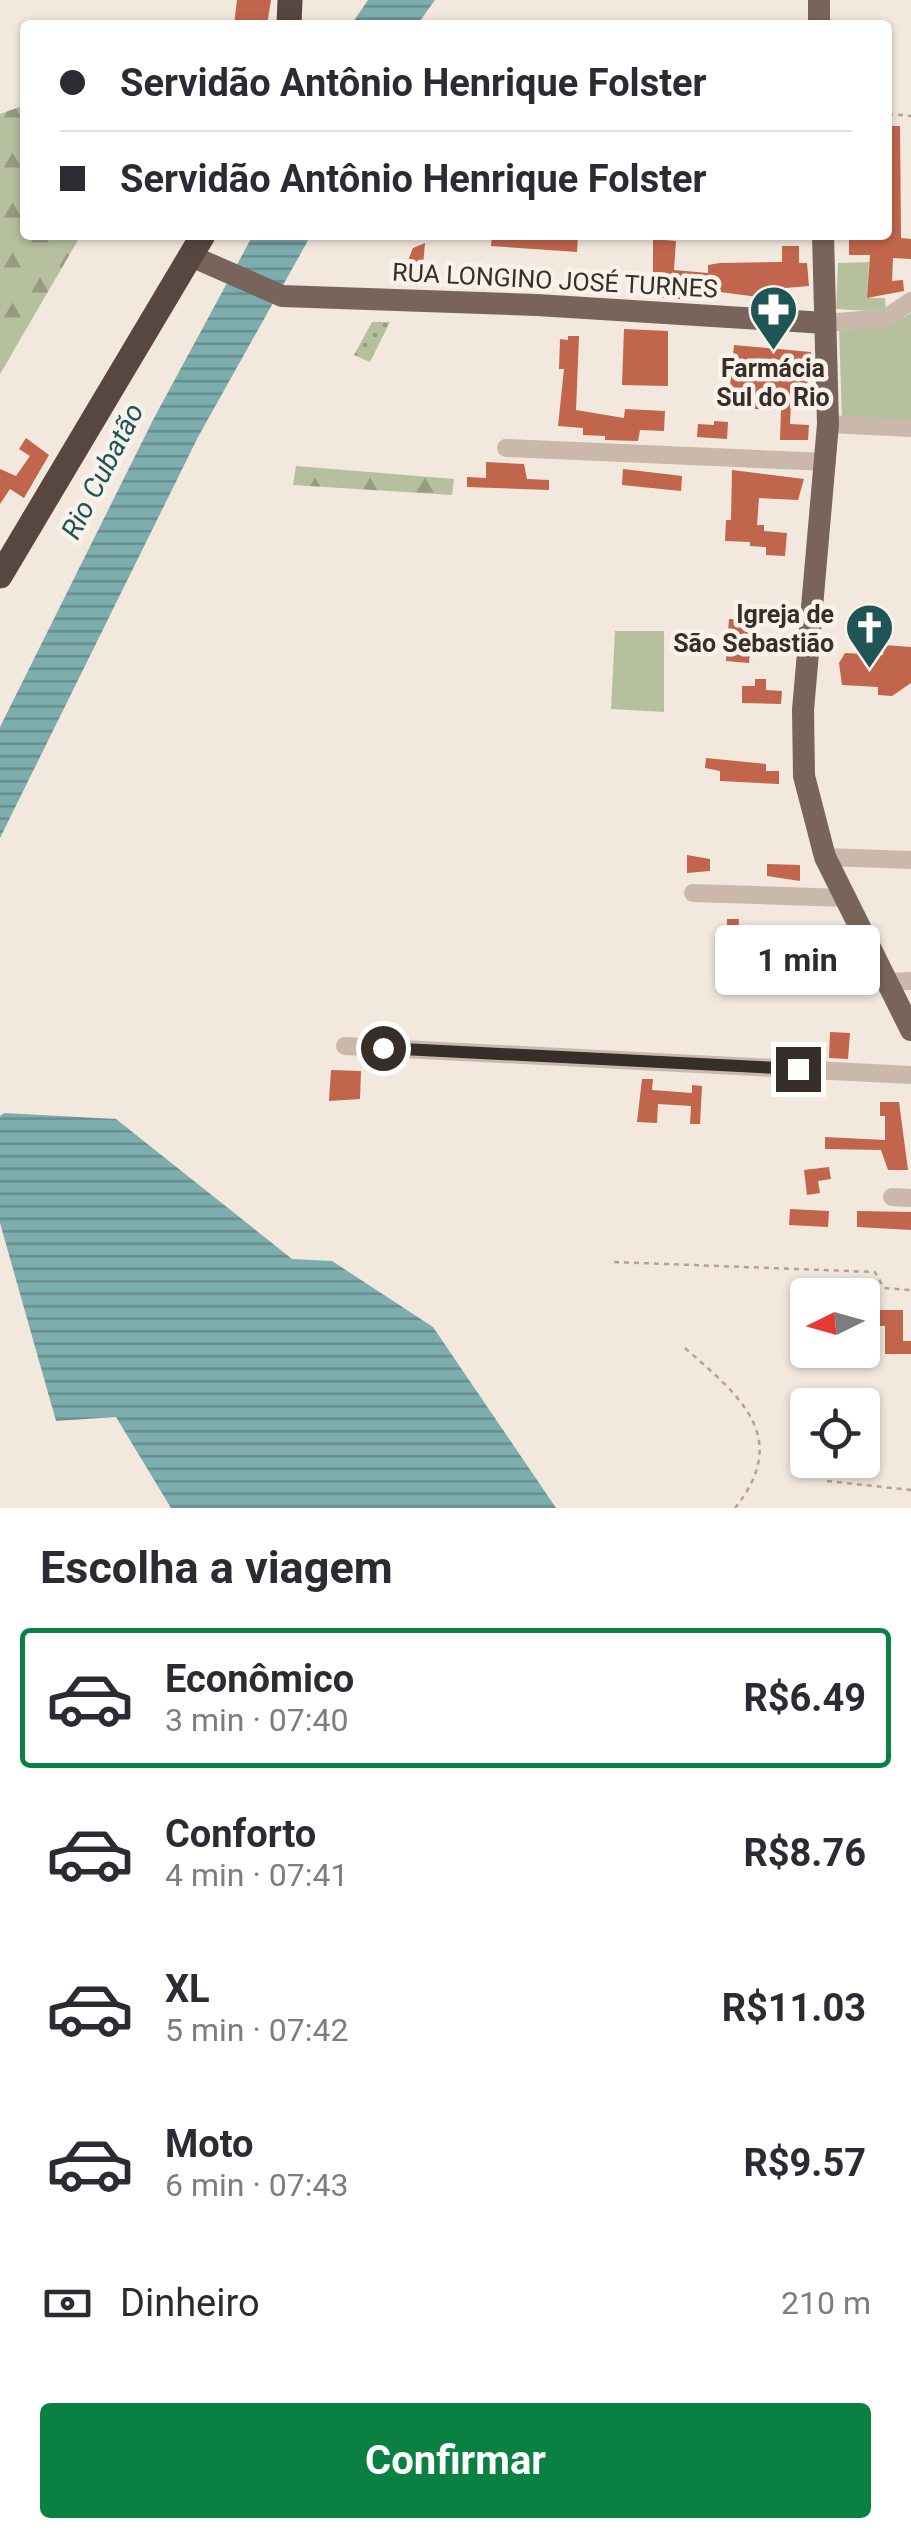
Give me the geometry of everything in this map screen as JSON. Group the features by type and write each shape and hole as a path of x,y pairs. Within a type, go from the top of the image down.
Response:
{"highway":[{"path":"0,576 203,253"}],"main road":[{"path":"823,240 827,462 801,734 805,788 825,857 911,1030"},
{"name":"RUA LONGINO JOSÉ TURNES","path":"203,253 282,296 537,304 825,322"}],"street":[{"path":"825,322 886,318 911,300"},
{"path":"828,424 911,428"},
{"path":"506,448 827,462"},
{"path":"825,857 911,860"},
{"path":"693,893 845,898"},
{"path":"887,982 911,981"},
{"path":"345,1046 911,1075"},
{"path":"892,1197 911,1198"}],"path":[{"path":"614,1262 875,1272 884,1288 911,1290"},
{"path":"685,1348 750,1410 756,1434 756,1472 750,1489 735,1508"},
{"path":"826,1481 911,1490"}],"green space":[{"path":"20,107 20,240 78,240 0,374 0,114"},
{"path":"869,262 867,298 885,298 886,312 836,309 838,263"},
{"path":"911,313 911,423 842,419 839,329 895,322"},
{"path":"372,322 390,322 370,362 354,355"},
{"path":"296,466 454,479 452,495 293,485"},
{"path":"615,631 664,631 664,712 611,709"}],"water":[{"path":"368,0 435,0 421,20 354,20"},
{"path":"250,240 308,240 198,437 0,838 0,727 154,418"},
{"path":"4,1113 116,1119 292,1259 332,1261 433,1327 556,1508 171,1508 116,1417 56,1421 0,1223 0,1116"}],"building":[{"path":"237,0 271,0 268,20 235,20"},
{"path":"892,126 900,126 901,238 911,239 911,259 893,258 892,281 903,280 904,291 867,298 870,255 849,255 849,240 892,240"},
{"path":"492,240 578,240 577,252 491,246"},
{"path":"653,240 676,241 674,270 708,273 708,265 720,263 782,262 782,246 799,246 799,263 807,263 809,286 773,289 773,299 712,291 681,292 680,299 653,297"},
{"path":"425,243 422,277 402,276 413,248"},
{"path":"624,329 668,331 668,386 622,385"},
{"path":"568,336 579,336 576,410 624,418 625,409 665,411 664,431 640,430 638,441 605,440 605,436 583,435 583,428 558,426 564,369 559,369 560,339 568,340"},
{"path":"734,345 811,352 805,401 791,401 790,424 809,425 808,440 780,440 781,410 728,408"},
{"path":"714,421 728,422 727,439 697,437 698,424 714,425"},
{"path":"26,438 49,455 24,498 10,489 0,504 0,469 16,476 30,456 19,449"},
{"path":"486,462 524,464 527,479 549,480 549,490 467,487 467,477 486,478"},
{"path":"623,469 682,476 681,491 622,485"},
{"path":"732,470 804,479 798,500 759,498 757,525 764,525 764,531 787,533 785,556 766,555 766,547 750,546 750,542 725,541 726,520 731,520"},
{"path":"729,619 752,620 749,663 726,661"},
{"name":"Igreja de São Sebastião","path":"884,645 911,647 911,683 892,696 878,695 878,687 842,685 839,663 845,653 883,655"},
{"path":"755,679 766,679 766,690 782,691 781,704 742,703 742,686 755,686"},
{"path":"706,758 766,764 766,771 779,771 779,784 720,781 720,771 705,768"},
{"path":"687,855 710,859 710,871 687,873"},
{"path":"767,864 800,865 800,881 767,876"},
{"path":"727,919 739,919 735,987 717,986 720,929 727,930"},
{"path":"827,961 845,962 840,987 826,987"},
{"path":"830,1032 850,1033 848,1059 829,1058"},
{"path":"331,1070 361,1071 360,1099 329,1101"},
{"path":"642,1079 653,1079 652,1090 692,1093 692,1085 702,1086 700,1124 690,1124 691,1106 658,1104 657,1123 637,1122"},
{"path":"880,1102 899,1102 908,1170 888,1170 881,1150 825,1149 825,1137 885,1140 885,1116 880,1116"},
{"path":"829,1167 831,1179 818,1181 820,1193 807,1195 804,1170"},
{"path":"790,1209 829,1211 828,1227 789,1225"},
{"path":"857,1211 911,1212 911,1230 857,1227"},
{"path":"880,1310 903,1310 903,1341 911,1341 911,1354 885,1354 885,1326 880,1326"}],"place":[{"name":"Farmácia Sul do Rio","path":"773,352"},
{"name":"Igreja de São Sebastião","path":"869,670"}],"route":[{"path":"383,1048 798,1069"}],"water label":[{"name":"Rio Cubatão","path":"102,471"}]}
